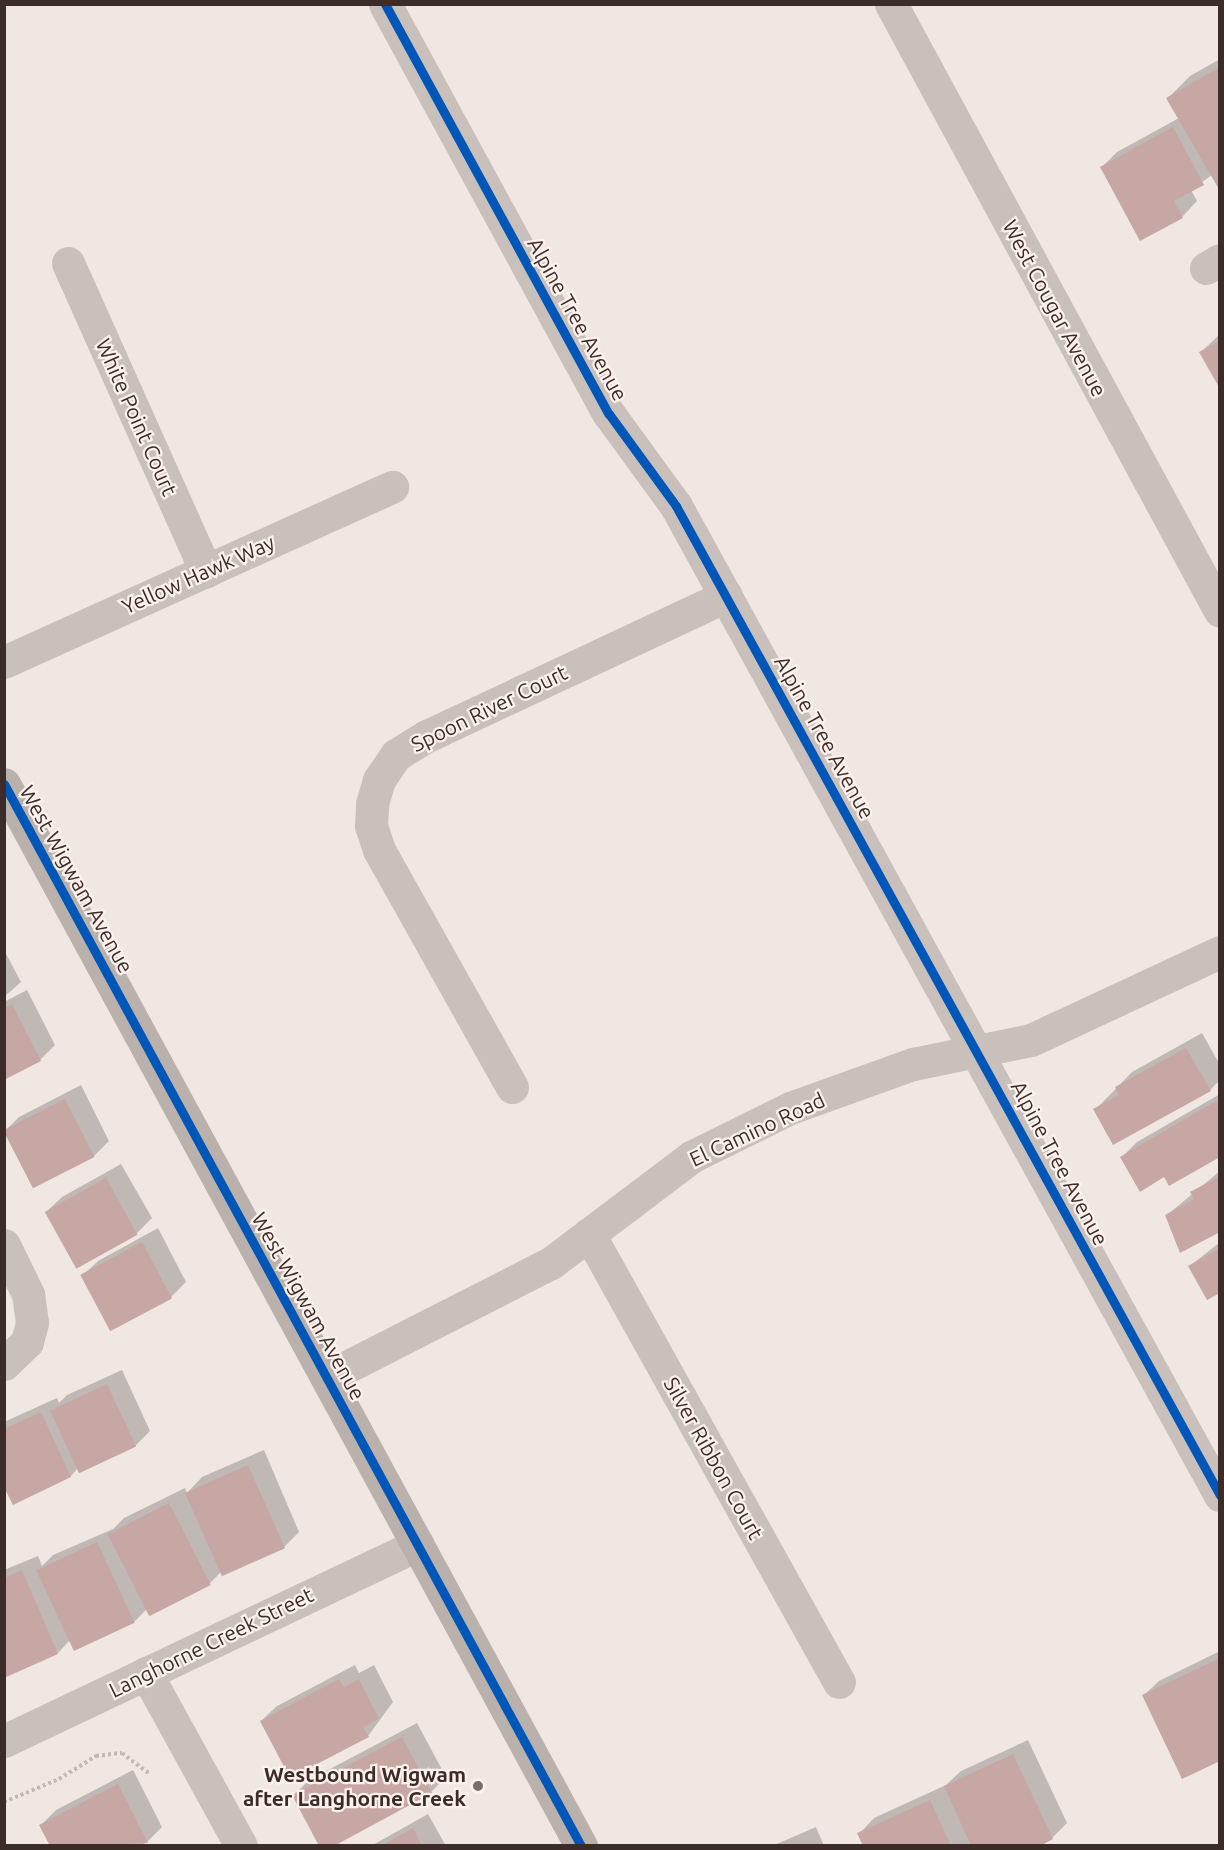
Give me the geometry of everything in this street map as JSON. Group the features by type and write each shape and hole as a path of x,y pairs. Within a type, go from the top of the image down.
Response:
{"street":[{"name":"Alpine Tree Avenue","path":"385,4 609,414 676,506 979,1051 1220,1496"},
{"name":"West Cougar Avenue","path":"891,4 1220,611"},
{"name":"White Point Court","path":"68,263 206,571"},
{"name":"Yellow Hawk Way","path":"4,662 392,487"},
{"name":"Spoon River Court","path":"512,1087 379,850 371,826 372,804 379,780 396,755 427,736 726,596"},
{"name":"West Wigwam Avenue","path":"4,784 581,1845"},
{"name":"El Camino Road","path":"327,1377 551,1263 691,1157 790,1108 913,1064 1031,1040 1220,952"},
{"name":"Silver Ribbon Court","path":"590,1234 839,1682"},
{"path":"4,1245 28,1294 32,1323 16,1353"},
{"name":"Langhorne Creek Street","path":"4,1741 418,1544"},
{"path":"146,1673 241,1845"}],"path":[{"path":"4,1802 59,1779 96,1756 122,1753 150,1774"}],"building":[{"path":"1220,67 1220,191 1166,98"},
{"path":"1173,127 1204,185 1174,201 1183,218 1140,241 1100,167"},
{"path":"1220,341 1220,389 1199,352"},
{"path":"12,1004 41,1061 4,1080 4,1008"},
{"path":"1186,1048 1211,1091 1113,1145 1093,1109 1119,1095 1115,1087"},
{"path":"65,1099 95,1157 33,1188 4,1130"},
{"path":"1216,1101 1220,1108 1220,1157 1169,1186 1164,1177 1140,1192 1120,1157"},
{"path":"1220,1176 1220,1232 1180,1253 1165,1215 1194,1199 1190,1192"},
{"path":"106,1178 138,1235 76,1269 45,1212"},
{"path":"142,1242 172,1299 110,1331 80,1275"},
{"path":"1220,1248 1220,1293 1207,1300 1188,1266"},
{"path":"107,1384 136,1447 79,1473 50,1411"},
{"path":"41,1412 71,1477 13,1505 4,1487 4,1429"},
{"path":"248,1465 285,1548 222,1576 185,1493"},
{"path":"169,1503 211,1585 149,1616 108,1534"},
{"path":"97,1542 135,1623 74,1651 36,1570"},
{"path":"22,1570 58,1654 4,1678 4,1578"},
{"path":"1220,1658 1220,1761 1182,1779 1142,1695"},
{"path":"339,1679 344,1687 359,1679 379,1719 363,1727 369,1737 290,1778 260,1721"},
{"path":"402,1737 432,1793 334,1846 319,1846 292,1795"},
{"path":"1013,1754 1053,1839 1040,1846 971,1846 944,1786"},
{"path":"118,1784 148,1843 50,1846 39,1825"},
{"path":"930,1800 951,1846 863,1846 857,1833"},
{"path":"413,1828 422,1846 381,1846"}],"cycle path":[{"path":"385,4 609,414 676,506 1220,1495"},
{"path":"4,784 581,1846"}],"place":[{"name":"Westbound Wigwam after Langhorne Creek","path":"478,1786"}]}
